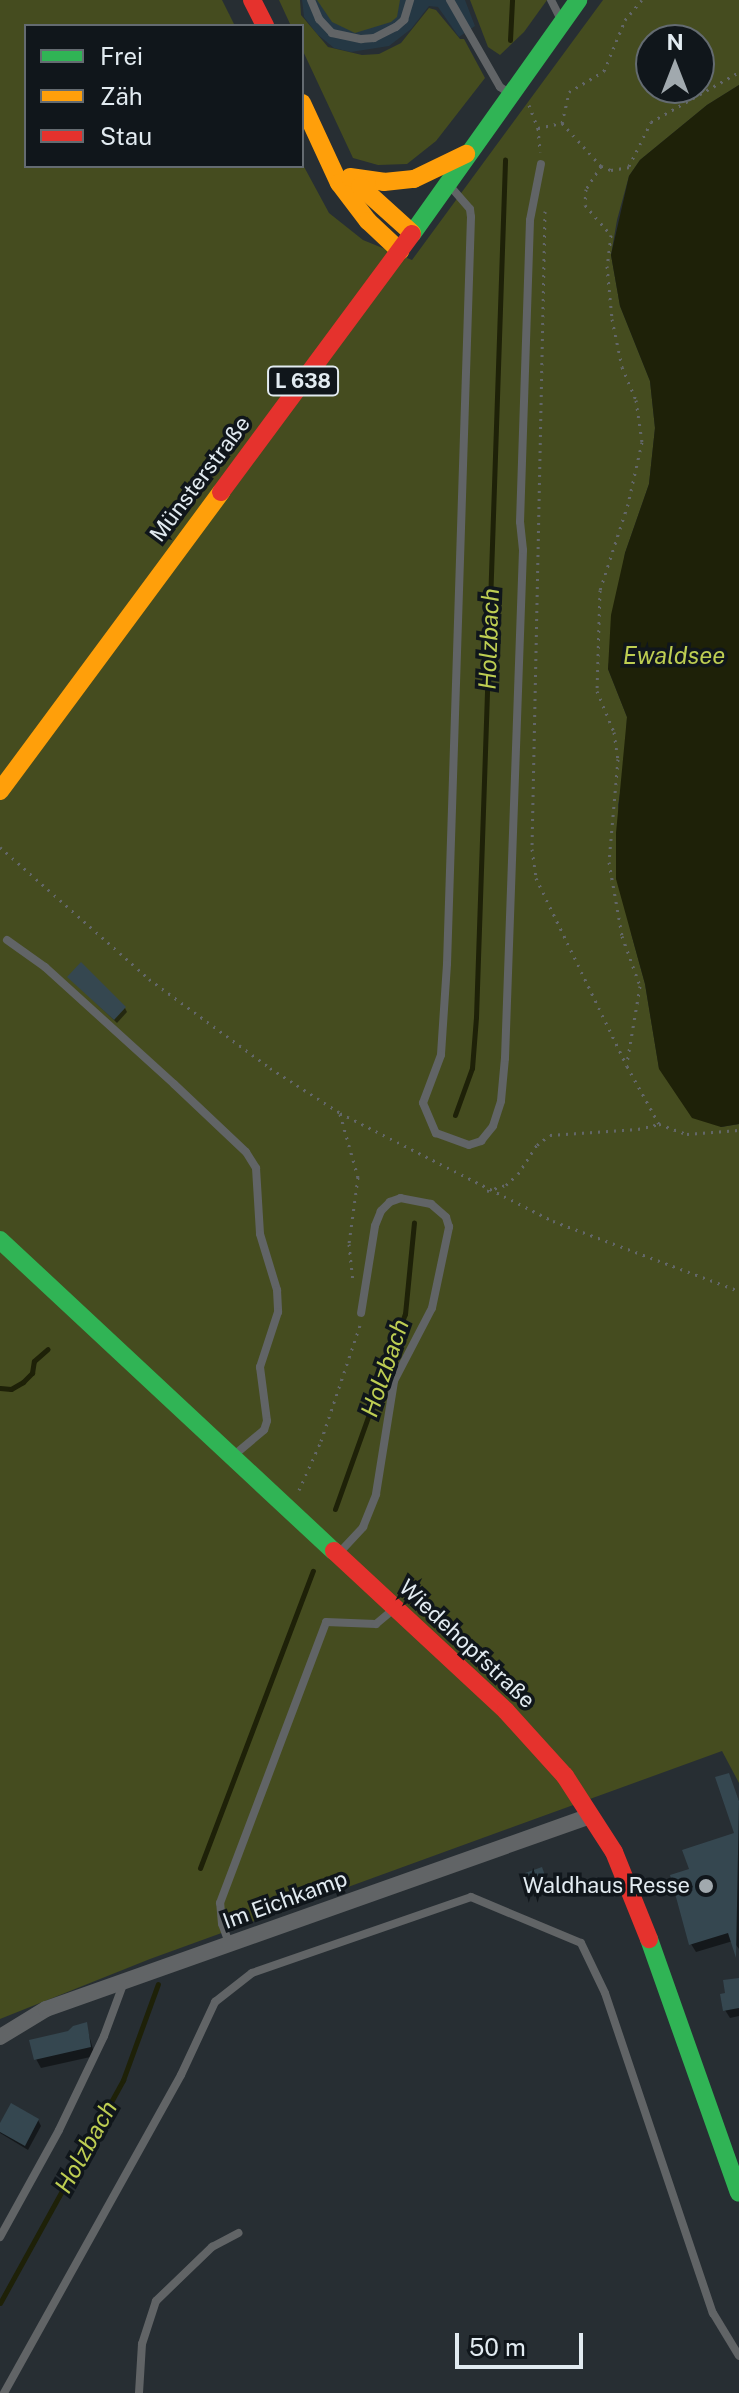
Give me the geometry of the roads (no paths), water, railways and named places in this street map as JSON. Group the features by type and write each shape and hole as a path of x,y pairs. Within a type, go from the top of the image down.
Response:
{"main road":[{"path":"252,0 264,24"},
{"name":"Münsterstraße","path":"0,791 400,251 578,0"},
{"path":"304,107 339,183 368,221 400,251"},
{"path":"311,121 350,177 412,233"},
{"path":"350,177 384,182 414,179 466,154"},
{"name":"Wiedehopfstraße","path":"0,1240 506,1711 565,1776 614,1852 645,1928 739,2193"}],"street":[{"name":"Im Eichkamp","path":"0,2037 46,2009 590,1816"}],"lane":[{"path":"311,0 319,19 332,33 361,39 396,27 404,20 410,0"},
{"path":"450,0 500,87 510,94"},
{"path":"551,0 562,22"},
{"path":"447,182 470,209 471,217 447,964 441,1055 423,1103 436,1133 469,1145 481,1141 493,1126 501,1101 505,1058 523,550 520,522 530,220 541,164"},
{"path":"7,940 45,967 174,1084 246,1152 256,1168 260,1234 277,1290 278,1312 260,1367 260,1390 266,1411 264,1430 231,1457"},
{"path":"337,1556 363,1527 376,1494 394,1381 432,1308 449,1227 446,1217 431,1204 401,1198 381,1211 375,1226 361,1313"},
{"path":"229,1943 222,1924 220,1903 326,1622 376,1624 394,1609"},
{"path":"4,2393 181,2075 215,2002 252,1973 471,1897 581,1943 605,1993 713,2313 739,2356"},
{"path":"0,2237 66,2117 104,2036 124,1981"},
{"path":"139,2393 142,2344 156,2301 212,2247 238,2233"}],"water":[{"name":"Ewaldsee","path":"739,85 739,1124 721,1127 692,1118 659,1069 645,984 616,879 616,833 627,717 608,669 611,615 625,553 649,484 655,428 650,381 620,306 611,255 629,176 640,160 707,105 715,104 715,100"}],"waterway":[{"name":"Holzbach","path":"510,40 512,0"},
{"name":"Holzbach","path":"455,1115 472,1068 476,1017 505,159"},
{"name":"Holzbach","path":"335,1509 405,1314 414,1222"},
{"path":"0,1388 11,1389 23,1382 32,1373 34,1361 48,1349"},
{"name":"Holzbach","path":"200,1868 313,1571"},
{"name":"Holzbach","path":"0,2303 123,2080 158,1984"}],"place":[{"name":"Waldhaus Resse","path":"706,1886"}]}
